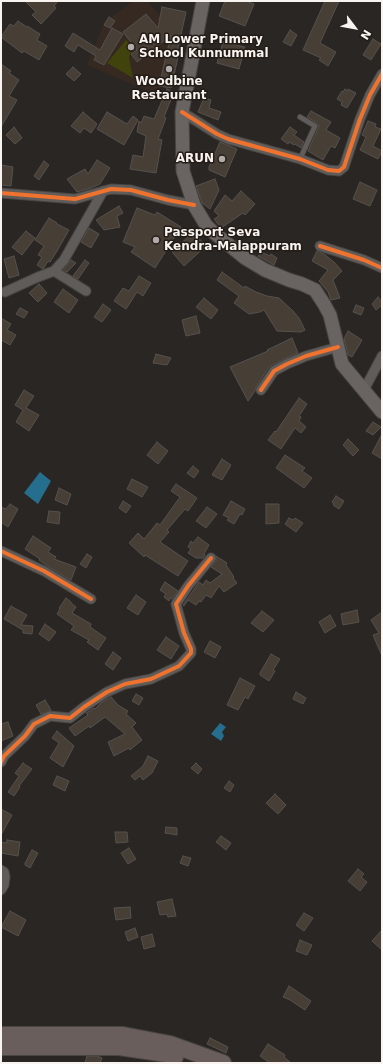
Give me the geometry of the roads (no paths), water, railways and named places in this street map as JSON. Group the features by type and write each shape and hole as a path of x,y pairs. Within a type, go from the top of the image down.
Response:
{"highway":[{"path":"1,1035 123,1035 170,1044 223,1063"},
{"path":"1,1047 119,1047 167,1054 191,1063"}],"main road":[{"path":"203,1 182,112 183,171 194,205 206,225 245,258 264,270 314,290 330,315 342,364 382,412"}],"street":[{"path":"182,112 217,134 228,139 300,159 328,170 339,171 344,167 360,119 370,95 382,74"},
{"path":"1,193 75,199 103,191 131,190 194,205"},
{"path":"5,292 54,271 64,260 103,191"},
{"path":"320,246 364,260 382,268"},
{"path":"54,271 86,291"},
{"path":"261,390 274,371 306,356 338,347"},
{"path":"364,390 382,356"},
{"path":"1,551 44,571 91,599"},
{"path":"1,762 4,756 25,736 34,724 50,716 70,718 107,692 125,684 151,679 179,666 191,653 191,650 184,633 176,604 188,586 211,558"},
{"path":"1,870 4,872 5,877 4,885 1,890"}],"lane":[{"path":"300,118 315,126 300,159"}],"water":[{"path":"40,472 51,481 38,504 24,493"},
{"path":"220,723 226,727 222,732 224,736 221,741 211,734"}],"place":[{"name":"AM Lower Primary School Kunnummal","path":"131,47"},
{"name":"Woodbine Restaurant","path":"169,69"},
{"name":"ARUN","path":"222,159"},
{"name":"Passport Seva Kendra-Malappuram","path":"156,240"}]}
